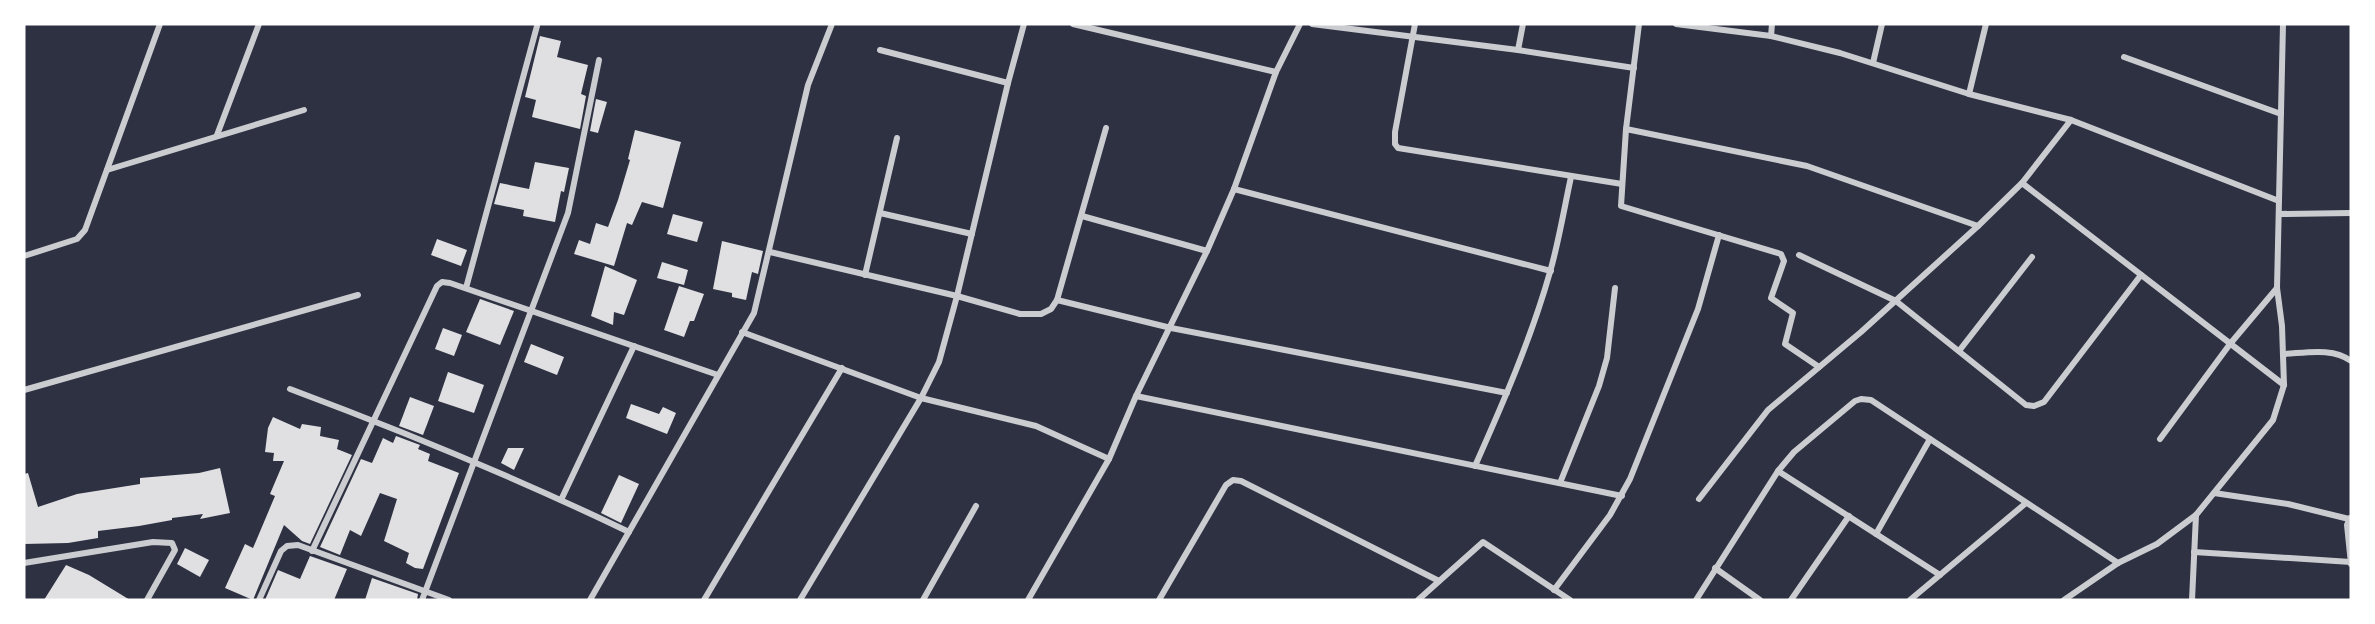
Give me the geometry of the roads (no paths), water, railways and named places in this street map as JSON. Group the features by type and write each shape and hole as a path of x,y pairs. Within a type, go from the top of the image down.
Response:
{"street":[{"path":"24,256 77,239 85,230 160,24"},
{"path":"217,135 258,24"},
{"path":"590,600 754,313 808,85 832,24"},
{"path":"800,600 921,398 939,362 1024,24"},
{"path":"1073,24 1276,72"},
{"path":"1028,600 1109,459 1136,396 1171,328 1234,189 1276,72 1300,24"},
{"path":"1312,24 1518,50 1634,68"},
{"path":"1415,24 1395,132 1395,144 1398,148 1622,184"},
{"path":"1518,50 1523,24"},
{"path":"1639,24 1626,129 1621,206 1781,254 1784,257 1770,298 1793,313 1785,344 1819,367"},
{"path":"1676,24 1770,36 1874,63 1969,94 2071,120 2279,201"},
{"path":"1770,36 1772,24"},
{"path":"1874,63 1882,24"},
{"path":"1969,94 1986,24"},
{"path":"2064,600 2118,563 2157,544 2196,515 2273,420 2284,385 2277,288 2283,24"},
{"path":"466,288 537,26"},
{"path":"880,50 1008,83"},
{"path":"2124,57 2281,114"},
{"path":"422,600 568,213 599,60"},
{"path":"106,170 304,110"},
{"path":"1699,499 1768,410 1896,301 1978,226 2022,183 2071,120"},
{"path":"770,252 957,296 1020,314 1041,314 1051,309 1057,300 1106,128"},
{"path":"1626,129 1808,166 1978,226"},
{"path":"865,275 897,138"},
{"path":"1475,466 1507,393 1551,271 1571,177"},
{"path":"2022,183 2284,385"},
{"path":"1234,189 1551,271"},
{"path":"880,213 972,234"},
{"path":"2279,214 2351,213"},
{"path":"1082,216 1207,250"},
{"path":"1554,590 1622,496 1698,309 1719,235"},
{"path":"1798,255 1896,301 2026,405 2034,406 2044,402 2141,275"},
{"path":"1959,351 2032,257"},
{"path":"312,551 437,286 442,282 466,288 718,375"},
{"path":"1560,483 1599,386 1607,358 1615,288"},
{"path":"2160,440 2230,344 2277,288"},
{"path":"24,390 358,295"},
{"path":"1057,300 1171,328 1507,393"},
{"path":"742,332 921,398 1036,426 1109,459"},
{"path":"561,500 634,346"},
{"path":"2283,354 2332,352 2342,354 2351,361"},
{"path":"704,600 842,368"},
{"path":"290,389 375,421 475,463 629,532"},
{"path":"1136,396 1622,496"},
{"path":"1696,600 1778,471 1794,452 1855,401 1861,399 1871,400 2118,563"},
{"path":"1876,534 1930,439"},
{"path":"1778,471 1940,575"},
{"path":"1160,600 1226,485 1233,480 1241,481 1439,581"},
{"path":"2194,552 2351,563 2347,525 2350,518 2288,504 2214,493"},
{"path":"1910,600 2026,503"},
{"path":"923,600 976,506"},
{"path":"2192,600 2196,515"},
{"path":"1791,600 1849,516"},
{"path":"24,563 153,542 172,543 175,550 147,600"},
{"path":"1418,600 1483,542 1570,600"},
{"path":"259,600 281,551 287,546 298,545 449,600"},
{"path":"1715,568 1760,600"}]}
